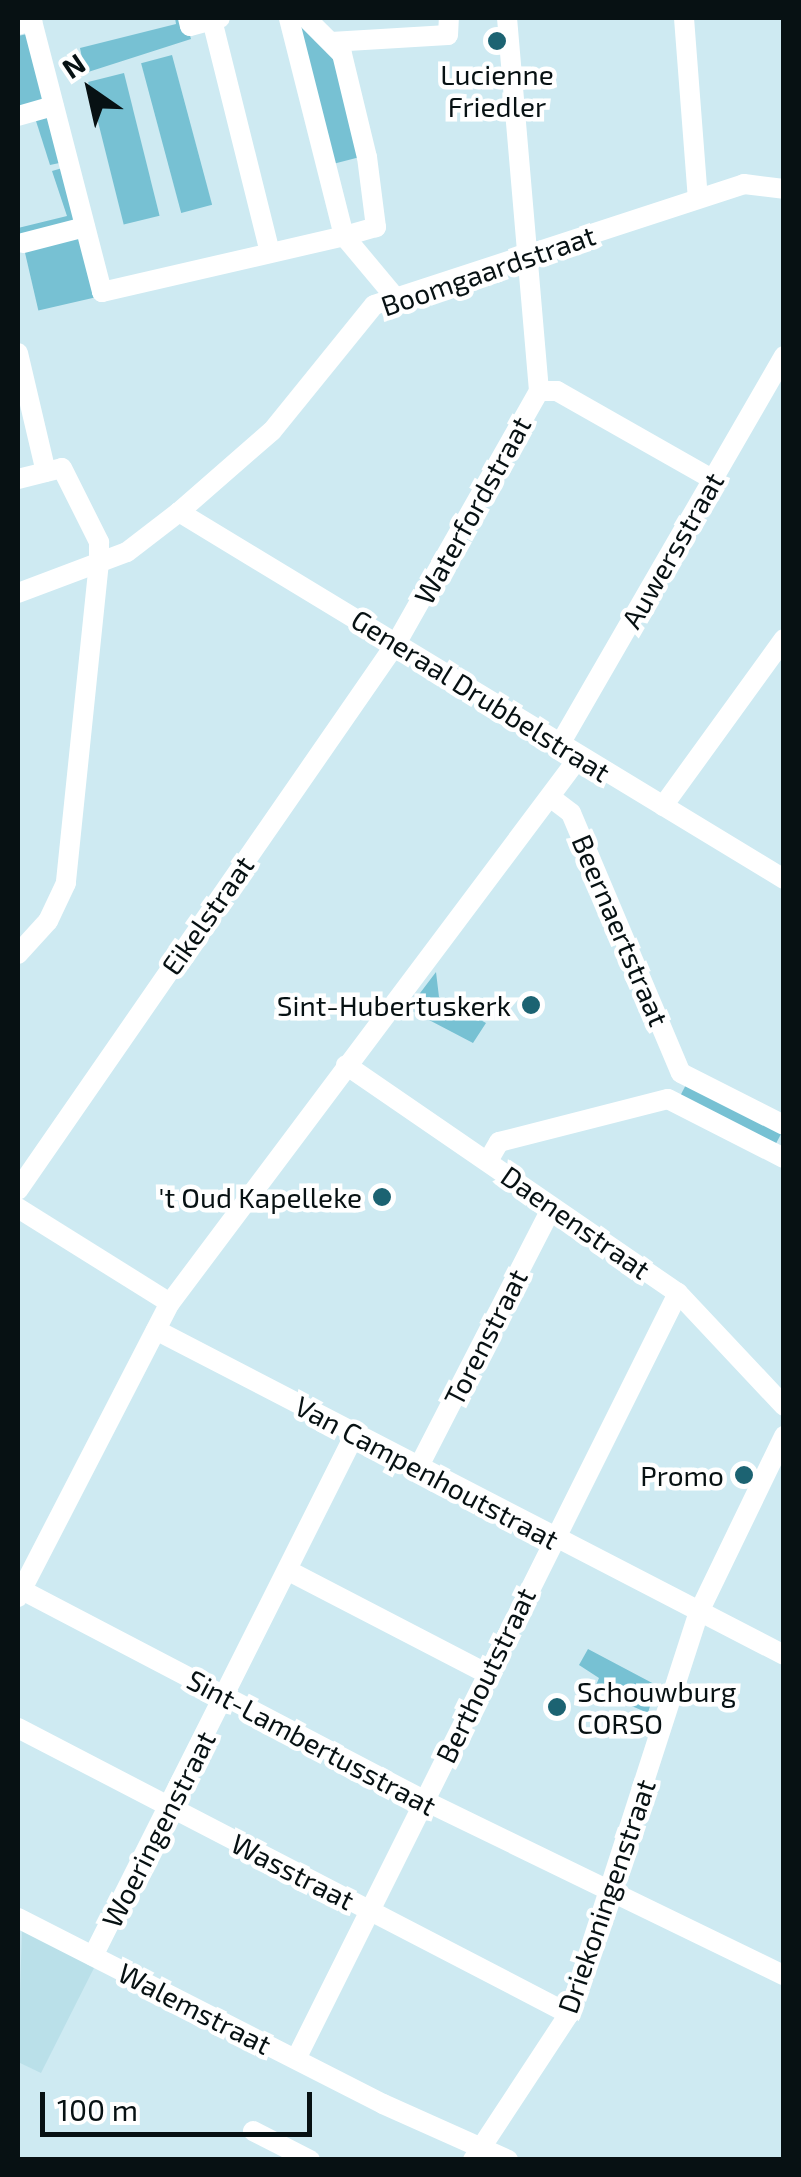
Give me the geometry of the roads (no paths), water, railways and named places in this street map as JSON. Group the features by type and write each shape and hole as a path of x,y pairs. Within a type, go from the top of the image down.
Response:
{"street":[{"path":"188,18 190,26 216,19 270,252"},
{"path":"289,18 344,236 395,298"},
{"path":"32,21 102,292 376,227 346,72 330,42 306,18"},
{"path":"330,42 448,34 449,18"},
{"name":"Waterfordstraat","path":"397,642 539,391 507,18"},
{"path":"684,18 698,198"},
{"path":"18,116 54,106"},
{"name":"Boomgaardstraat","path":"18,593 127,552 178,512 272,431 374,305 744,184 784,189"},
{"path":"23,244 86,226"},
{"path":"18,352 22,388 46,472"},
{"name":"Auwersstraat","path":"560,744 784,356"},
{"path":"539,391 557,391 712,479"},
{"path":"18,479 62,468 99,542 66,883 48,921 18,954"},
{"name":"Generaal Drubbelstraat","path":"178,512 784,878"},
{"path":"663,806 784,639"},
{"name":"Eikelstraat","path":"18,1190 397,642"},
{"path":"19,1592 170,1303 580,756"},
{"name":"Beernaertstraat","path":"550,797 571,813 681,1072"},
{"name":"Daenenstraat","path":"346,1065 678,1293 784,1406"},
{"path":"668,1099 681,1072 784,1125"},
{"path":"488,1161 499,1142 668,1099 784,1158"},
{"name":"Torenstraat","path":"418,1468 552,1206"},
{"path":"18,1208 170,1303"},
{"name":"Berthoutstraat","path":"296,2059 678,1293"},
{"name":"Van Campenhoutstraat","path":"156,1330 784,1656"},
{"name":"Woeringenstraat","path":"93,1956 355,1434"},
{"name":"Driekoningenstraat","path":"477,2154 568,2014 698,1614 784,1436"},
{"path":"289,1571 488,1674"},
{"name":"Sint-Lambertusstraat","path":"19,1592 422,1800 784,1975"},
{"name":"Wasstraat","path":"18,1728 568,2014"},
{"name":"Walemstraat","path":"18,1918 477,2154 508,2160"},
{"path":"253,2131 310,2160"}],"place":[{"name":"Lucienne Friedler","path":"497,41"},
{"name":"Sint-Hubertuskerk","path":"531,1005"},
{"name":"'t Oud Kapelleke","path":"382,1197"},
{"name":"Promo","path":"744,1475"},
{"name":"Schouwburg CORSO","path":"557,1707"}]}
